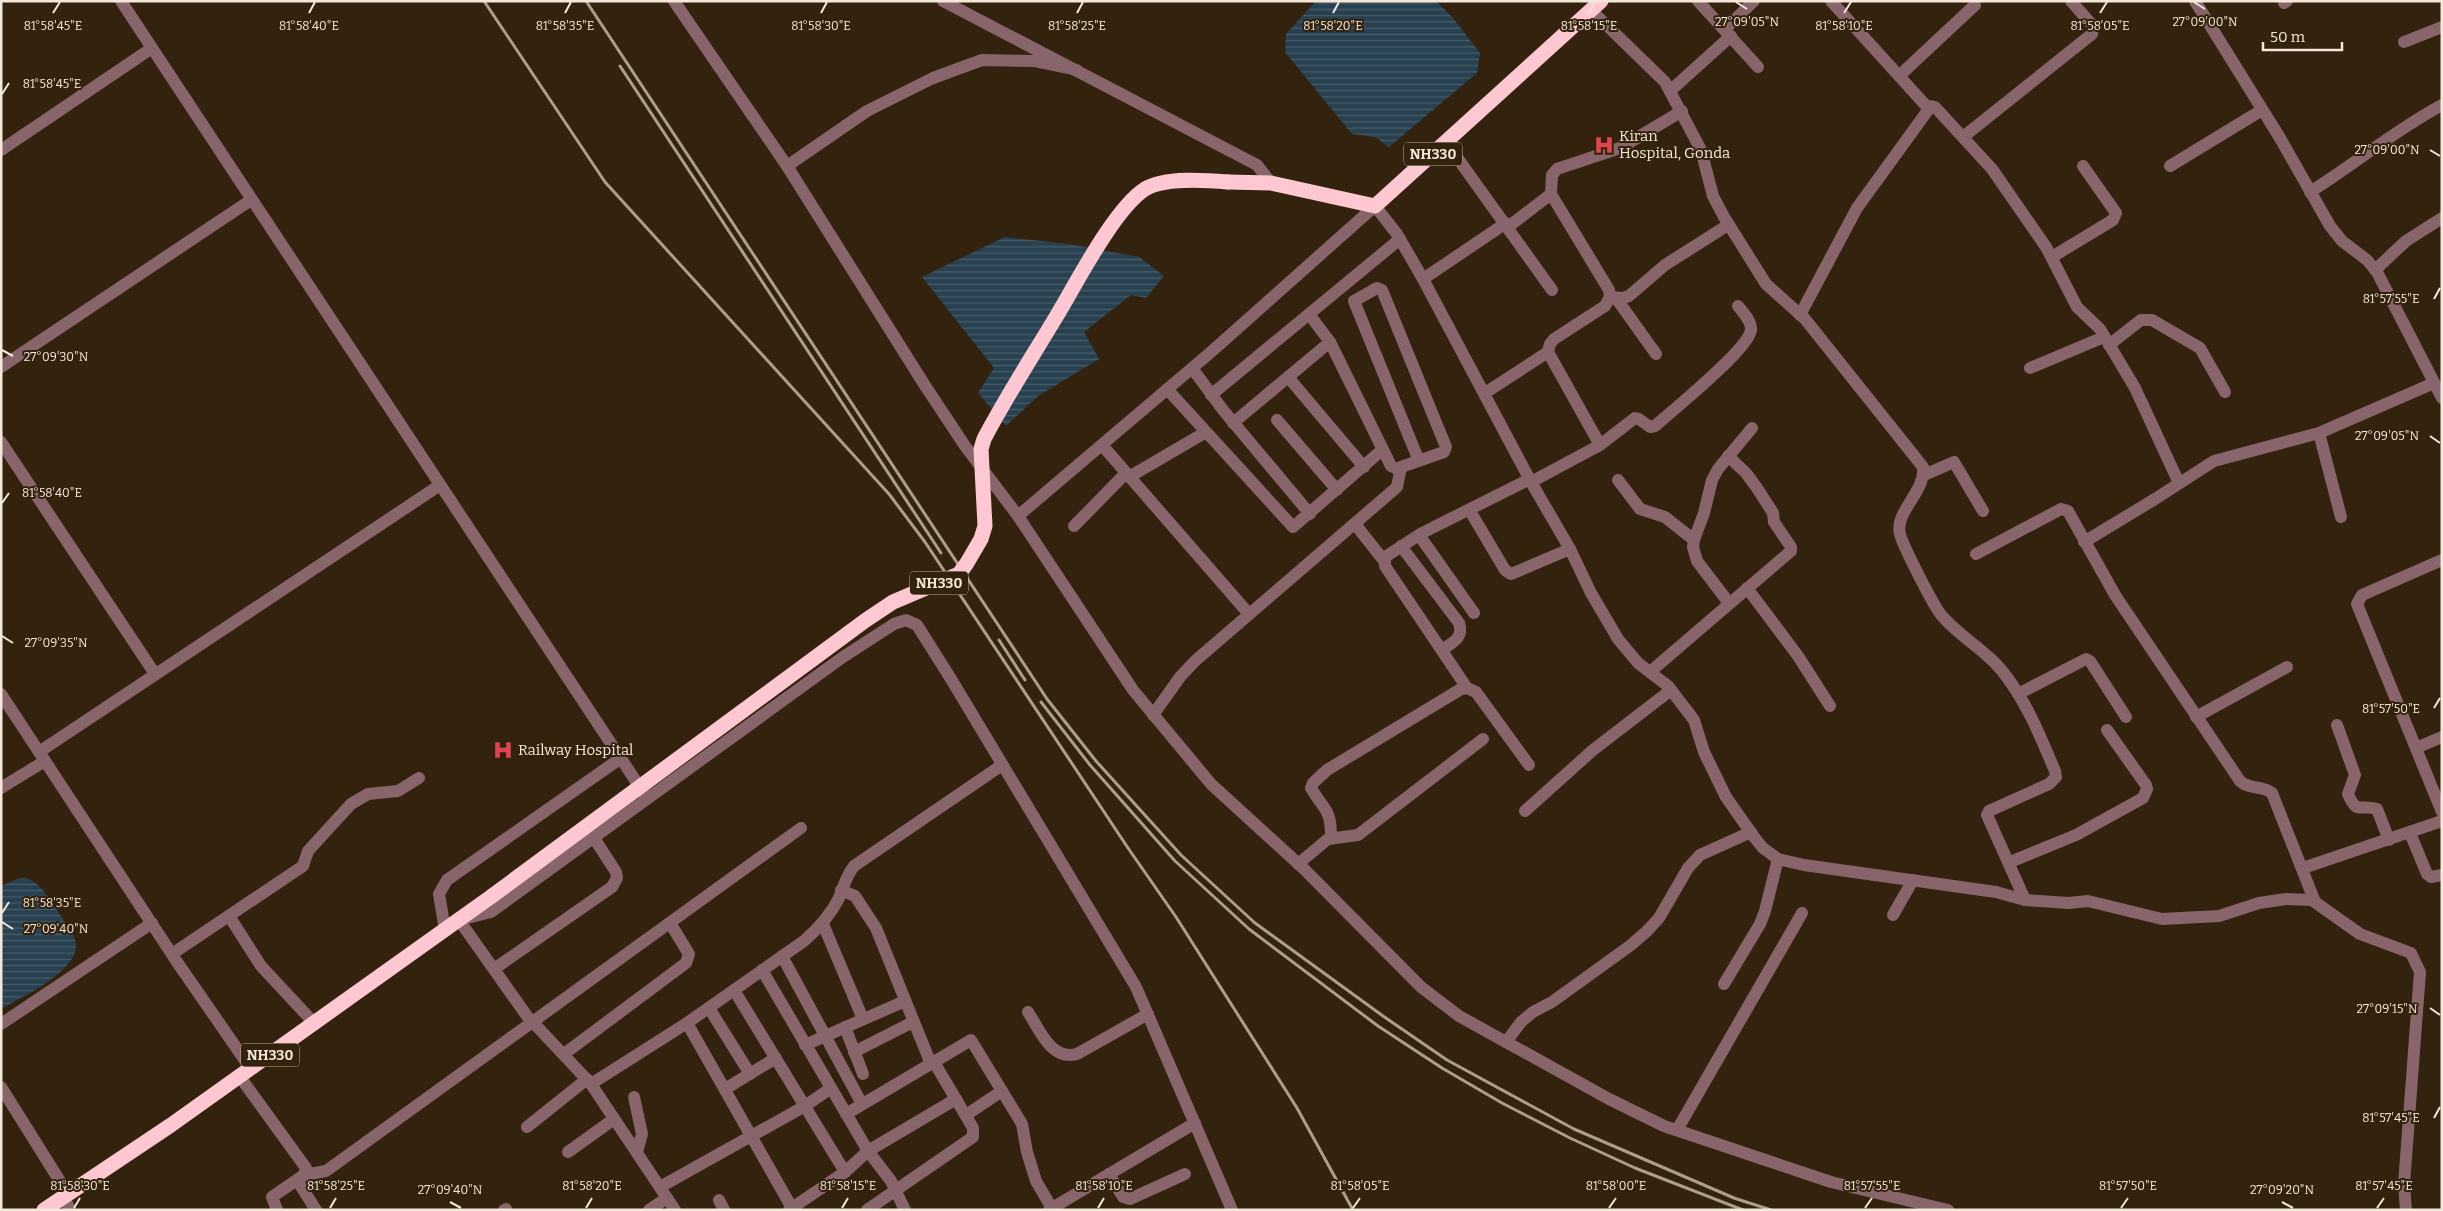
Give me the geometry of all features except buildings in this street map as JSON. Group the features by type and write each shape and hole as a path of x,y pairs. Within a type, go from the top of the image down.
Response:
{"highway":[{"name":"NH330","path":"44,1210 67,1200 315,1024 866,620 893,602 959,574 981,540 985,526 981,449 984,439 1090,260 1127,204 1146,188 1163,183 1197,180 1271,183 1376,206 1596,6"}],"street":[{"path":"121,1 648,799"},
{"path":"674,1 787,166 965,446 1018,516 1128,682 1153,715 1211,784 1298,864 1421,987 1459,1016 1609,1099 1677,1130 1830,1181 1948,1210"},
{"path":"943,1 1257,165 1271,183"},
{"path":"1698,1 1758,67"},
{"path":"1670,91 1728,33 1754,1"},
{"path":"1964,137 2092,34 2093,26 2071,1"},
{"path":"2195,1 2336,233 2367,260 2375,270 2442,398"},
{"path":"1839,4 1929,109"},
{"path":"1899,76 1975,5"},
{"path":"1596,6 1664,82 1682,110 1701,150 1713,196 1728,225 1766,284 1800,315 1923,467 1924,475 1916,494 1901,519 1900,535 1941,616 1993,659 2018,694 2033,719 2056,777 2049,784 1989,811 1987,815 2010,862 2025,900"},
{"path":"2404,42 2442,27"},
{"path":"1,150 152,48"},
{"path":"787,166 867,112 933,78 982,60 1034,61 1076,70"},
{"path":"1800,315 1857,208 1931,106 1935,107 1992,169 2052,257 2077,307 2100,330 2135,388 2179,484"},
{"path":"2310,192 2354,164 2402,128 2442,106"},
{"path":"1656,354 1613,298 1551,194 1552,175 1556,169 1620,148 1682,110"},
{"path":"2170,166 2262,110"},
{"path":"1446,142 1552,290"},
{"path":"2052,257 2112,220 2116,213 2083,166"},
{"path":"1423,279 1551,194"},
{"path":"1,366 251,200"},
{"path":"1018,516 1192,368 1376,206 1400,239 1423,279 1570,549 1590,593 1618,639 1638,663 1671,690 1694,720 1704,752 1726,797 1763,848 1778,859 1996,892 2025,900 2069,903 2088,901 2162,920 2194,916 2219,916 2259,903 2286,899 2314,902 2360,934 2411,953 2420,972 2404,1184 2406,1210"},
{"path":"2375,270 2406,241 2442,218"},
{"path":"1485,393 1548,352 1550,344 1554,340 1605,306 1613,298 1630,296 1665,265 1728,225"},
{"path":"1212,395 1400,239"},
{"path":"1309,314 1330,342 1392,468 1402,467 1419,461 1444,452 1446,447 1382,290 1377,288 1354,301 1419,461"},
{"path":"1385,562 1387,554 1419,535 1600,445 1635,418 1650,427 1655,426 1730,360 1751,328 1738,306"},
{"path":"2030,368 2107,341 2141,320 2152,320 2200,348 2225,392"},
{"path":"1233,423 1330,342"},
{"path":"1548,352 1600,445"},
{"path":"1192,368 1233,423 1310,514"},
{"path":"1288,377 1364,467"},
{"path":"2084,542 2179,484 2214,460 2319,433 2434,383"},
{"path":"1167,389 1290,525 1297,526 1382,450"},
{"path":"1277,420 1337,490"},
{"path":"1729,603 1697,561 1693,547 1712,480 1728,456 1752,428"},
{"path":"1074,526 1128,475 1206,432"},
{"path":"2319,433 2341,517"},
{"path":"1,442 156,674"},
{"path":"1102,445 1249,614"},
{"path":"1650,672 1791,551 1791,547 1774,522 1774,513 1746,473 1728,456"},
{"path":"1924,475 1954,462 1983,511"},
{"path":"1153,715 1188,668 1397,487 1402,467"},
{"path":"1618,480 1640,509 1665,517 1694,540"},
{"path":"1,788 156,674 440,485"},
{"path":"1976,554 2061,509 2068,511 2115,594 2196,718 2242,783 2267,789 2272,793 2303,868 2314,902"},
{"path":"1470,511 1505,570 1511,574 1570,549"},
{"path":"1355,524 1385,562 1467,688 1476,692 1529,765"},
{"path":"1419,535 1474,613"},
{"path":"1401,546 1459,623 1462,631 1460,638 1442,650"},
{"path":"2442,560 2362,596 2357,604 2442,812"},
{"path":"1747,588 1798,656 1830,706"},
{"path":"675,1210 589,1081 532,1021 459,920 492,912 843,657 894,624 906,620 917,626 1136,988 1232,1210"},
{"path":"2018,694 2086,659 2090,661 2126,716"},
{"path":"2196,718 2287,667"},
{"path":"1331,838 1331,818 1326,807 1311,788 1313,782 1327,770 1461,689 1467,688"},
{"path":"1525,811 1593,750 1671,690"},
{"path":"1,694 172,954 306,1168 300,1178"},
{"path":"2337,725 2355,775 2348,794 2356,808 2377,809 2389,840"},
{"path":"2010,862 2076,835 2146,795 2146,784 2107,730"},
{"path":"2416,748 2442,737"},
{"path":"1298,864 1331,838 1358,835 1483,739"},
{"path":"445,930 439,894 447,880 621,758"},
{"path":"527,1127 589,1081 688,1024 782,956 823,924 841,890 847,874 854,866 1002,765"},
{"path":"172,954 303,866 308,851 351,804 368,794 398,791 419,778"},
{"path":"2303,868 2442,821"},
{"path":"277,1210 272,1197 300,1178 326,1171 801,828"},
{"path":"1506,1042 1521,1022 1533,1012 1552,1002 1632,945 1647,931 1659,918 1688,868 1700,855 1751,832"},
{"path":"2410,833 2426,874 2432,877 2442,876"},
{"path":"494,969 612,887 617,878 616,872 594,838"},
{"path":"1724,984 1760,924 1778,859"},
{"path":"1893,914 1913,880"},
{"path":"841,890 855,896 876,928 913,1022 932,1063 973,1128 973,1137 867,1210"},
{"path":"1677,1130 1802,913"},
{"path":"229,916 261,966 315,1024"},
{"path":"1,1024 152,923"},
{"path":"564,1054 686,962 689,954 670,923"},
{"path":"823,924 863,1019"},
{"path":"782,956 862,1104"},
{"path":"762,970 868,1151 891,1180 905,1210"},
{"path":"734,990 845,1172"},
{"path":"805,1045 905,1001"},
{"path":"709,1008 750,1074"},
{"path":"1028,1012 1052,1049 1064,1056 1077,1054 1148,1014"},
{"path":"854,1052 913,1022"},
{"path":"688,1024 752,1136 796,1207 845,1172 868,1151 956,1099"},
{"path":"844,1027 863,1074"},
{"path":"846,1114 971,1040 1022,1124 1027,1152 1036,1181 1051,1209 1195,1123"},
{"path":"725,1089 776,1058"},
{"path":"1,1087 6,1103 67,1200"},
{"path":"649,1210 664,1192 752,1136 805,1106 831,1088"},
{"path":"966,1115 1002,1091"},
{"path":"634,1097 642,1134 637,1152"},
{"path":"568,1152 614,1119"},
{"path":"1109,1174 1123,1197 1130,1199 1185,1174"},
{"path":"300,1178 316,1210"}],"water":[{"path":"1316,1 1436,1 1453,18 1480,53 1477,73 1389,147 1375,137 1352,134 1285,52 1286,34"},
{"path":"1005,237 1069,244 1139,257 1164,276 1146,298 1131,295 1084,332 1099,359 1038,396 1006,426 978,393 994,368 922,277"},
{"path":"25,878 31,880 44,891 68,926 76,943 74,953 59,973 48,982 1,1009 1,886 17,879"}],"railway":[{"path":"484,1 605,182 889,494 925,542 1128,848 1176,917 1297,1108 1353,1210"},
{"path":"586,1 1047,699 1096,761 1181,855 1255,923 1447,1060 1574,1129 1734,1198 1771,1210"},
{"path":"620,66 941,553"},
{"path":"999,640 1025,680"},
{"path":"1041,702 1090,765 1175,861 1249,929 1378,1026 1442,1068 1502,1103 1570,1138 1635,1168 1743,1210"}],"place":[{"name":"Kiran Hospital, Gonda","path":"1604,145"},
{"name":"Railway Hospital","path":"503,750"}]}
